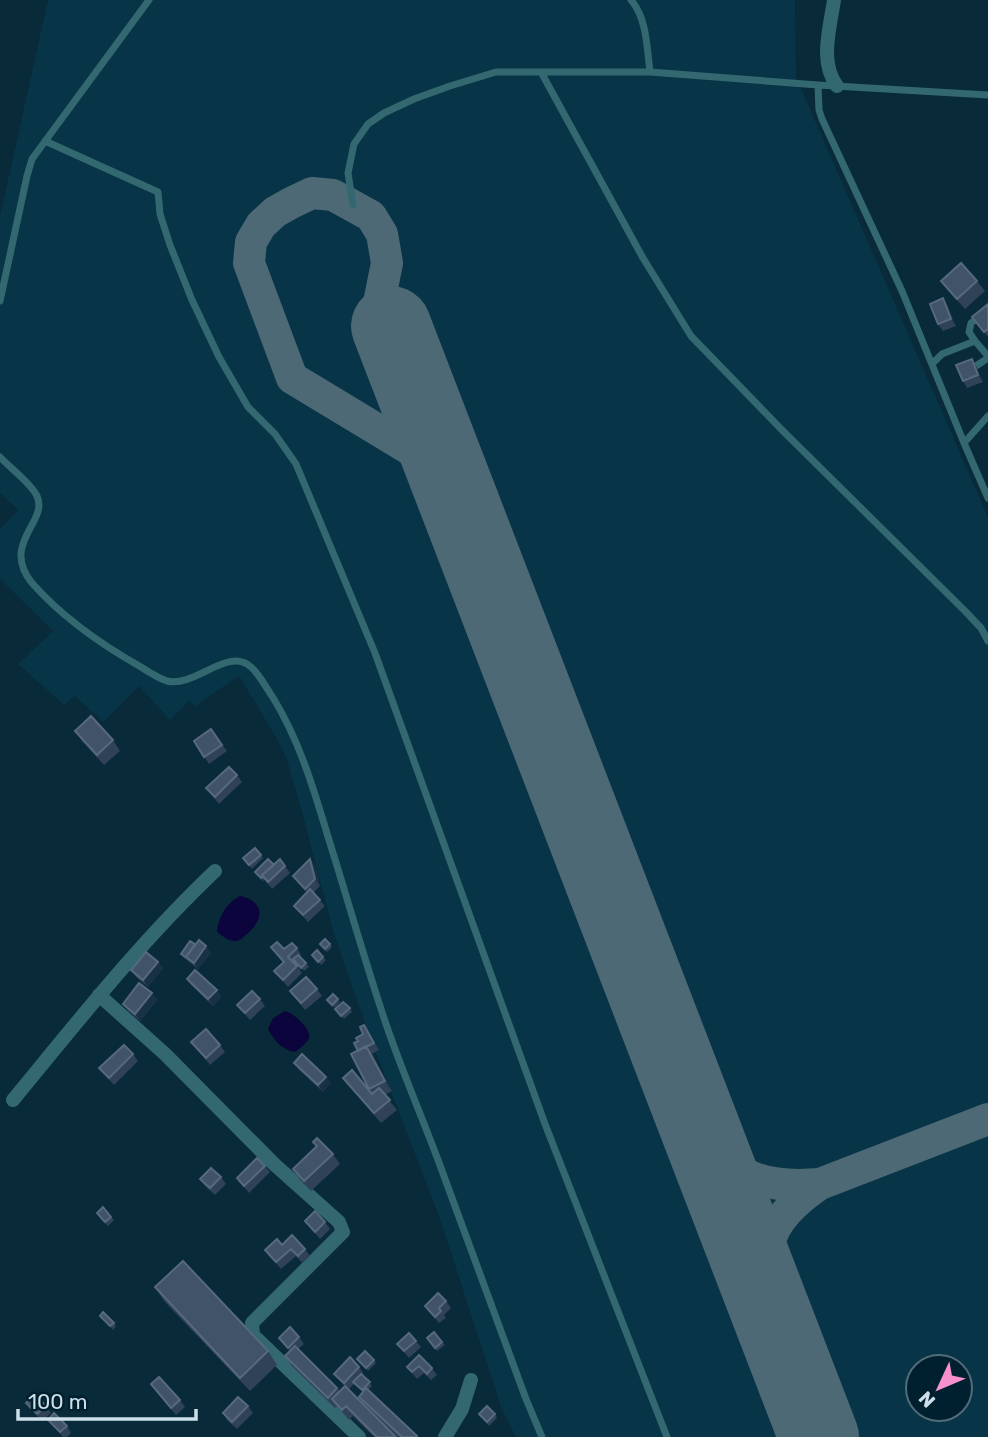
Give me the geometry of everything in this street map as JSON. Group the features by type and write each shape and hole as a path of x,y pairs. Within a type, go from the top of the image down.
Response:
{"street":[{"path":"834,0 828,44 828,70 837,86"},
{"path":"13,1100 99,995 166,919 215,871"},
{"path":"99,995 165,1054 274,1164 339,1222 343,1233 252,1323 253,1335 359,1437"},
{"path":"444,1437 462,1409 471,1380"}],"lane":[{"path":"0,301 32,159 149,0"},
{"path":"631,0 641,17 650,72"},
{"path":"353,205 348,173 354,144 368,124 414,99 496,72 650,72 988,95"},
{"path":"541,72 643,258 691,336 966,612 981,628 988,641"},
{"path":"818,85 822,119 902,291 988,498"},
{"path":"45,141 158,192 160,214 170,245 219,357 248,407 275,434 296,464 375,653 545,1124 667,1437"},
{"path":"976,366 988,357 968,332 971,323 988,310"},
{"path":"932,364 942,354 975,341"},
{"path":"964,443 988,416"},
{"path":"0,457 38,497 38,509 21,545 19,561 31,582 64,614 129,661 166,681 184,681 226,663 237,660 243,662 259,676 285,717 310,778 383,1014 542,1437"}],"shaded area":[{"path":"48,0 795,0 796,77 988,517 988,1437 516,1437 501,1407 440,1219 367,1029 334,934 286,757 277,739 239,676 195,706 189,701 170,720 139,686 103,722 75,696 64,705 18,664 53,631 0,579 0,529 18,510 0,493 0,216"},
{"path":"240,896 253,901 259,914 250,931 234,941 217,932 224,911"},
{"path":"285,1011 297,1018 309,1034 308,1041 295,1052 279,1044 268,1029 273,1018"}],"building":[{"path":"961,263 977,281 957,299 941,281"},
{"path":"943,298 951,319 938,324 930,304"},
{"path":"988,304 988,329 984,332 972,317"},
{"path":"972,359 978,375 963,381 956,365"},
{"path":"91,716 113,740 97,755 75,731"},
{"path":"211,729 222,745 204,757 194,741"},
{"path":"229,767 237,775 215,797 206,788"},
{"path":"255,848 261,855 249,865 243,858"},
{"path":"268,859 274,865 261,878 255,872"},
{"path":"280,859 285,866 268,882 262,875"},
{"path":"310,859 315,879 305,889 293,876"},
{"path":"310,889 320,900 303,915 294,906"},
{"path":"325,939 330,944 325,949 320,944"},
{"path":"199,940 206,946 194,963 186,957"},
{"path":"190,941 195,944 187,958 181,954"},
{"path":"277,942 284,949 292,943 297,948 288,957 297,966 283,980 274,971 284,962 271,947"},
{"path":"317,950 323,957 318,962 312,955"},
{"path":"146,952 158,962 143,980 131,970"},
{"path":"298,955 306,963 301,968 293,959"},
{"path":"195,970 217,990 208,999 187,979"},
{"path":"306,977 317,989 301,1003 290,991"},
{"path":"139,983 152,993 135,1014 123,1004"},
{"path":"252,991 260,999 245,1013 237,1005"},
{"path":"333,994 338,999 332,1005 327,1000"},
{"path":"343,1002 350,1008 341,1016 335,1009"},
{"path":"364,1025 374,1043 358,1051 354,1043 358,1041 356,1038 363,1034 360,1027"},
{"path":"206,1029 220,1045 206,1058 191,1042"},
{"path":"124,1045 133,1054 109,1078 99,1068"},
{"path":"366,1046 385,1081 369,1089 351,1054"},
{"path":"302,1054 326,1077 318,1085 294,1063"},
{"path":"352,1070 372,1094 379,1088 390,1100 374,1113 343,1078"},
{"path":"317,1138 333,1154 304,1181 293,1169 317,1146 313,1142"},
{"path":"257,1158 265,1166 244,1186 237,1178"},
{"path":"211,1168 221,1177 210,1188 200,1179"},
{"path":"103,1207 111,1217 105,1222 97,1213"},
{"path":"315,1211 325,1222 315,1232 305,1221"},
{"path":"292,1235 305,1249 298,1256 291,1249 276,1262 265,1250 277,1239 282,1245"},
{"path":"183,1261 268,1351 240,1378 155,1287"},
{"path":"438,1293 446,1301 435,1317 425,1306"},
{"path":"103,1312 114,1323 110,1326 100,1316"},
{"path":"290,1327 299,1337 288,1348 279,1338"},
{"path":"434,1332 442,1342 435,1348 427,1338"},
{"path":"409,1333 416,1341 404,1351 397,1344"},
{"path":"295,1346 337,1388 328,1398 285,1356"},
{"path":"365,1351 374,1360 366,1368 357,1359"},
{"path":"419,1355 432,1368 427,1374 419,1366 412,1372 407,1367"},
{"path":"350,1357 359,1367 344,1383 334,1374"},
{"path":"361,1374 370,1382 362,1390 353,1382"},
{"path":"159,1377 180,1400 171,1408 151,1384"},
{"path":"345,1386 396,1437 377,1437 346,1406 342,1410 332,1399"},
{"path":"366,1388 417,1437 402,1437 359,1397"},
{"path":"35,1394 46,1406 37,1414 26,1403"},
{"path":"238,1397 248,1406 232,1422 223,1413"},
{"path":"487,1406 495,1414 487,1422 479,1414"},
{"path":"54,1413 67,1426 60,1432 48,1420"}],"taxiway":[{"path":"391,326 380,298 387,263 382,234 371,216 333,195 312,193 275,212 261,225 251,242 249,263 292,378 436,465 450,479"},
{"path":"820,1184 988,1119"},
{"path":"697,1122 721,1155 748,1175 779,1184 820,1184 793,1205 775,1228 765,1255 762,1289"}],"runway":[{"path":"391,326 819,1437"}]}
